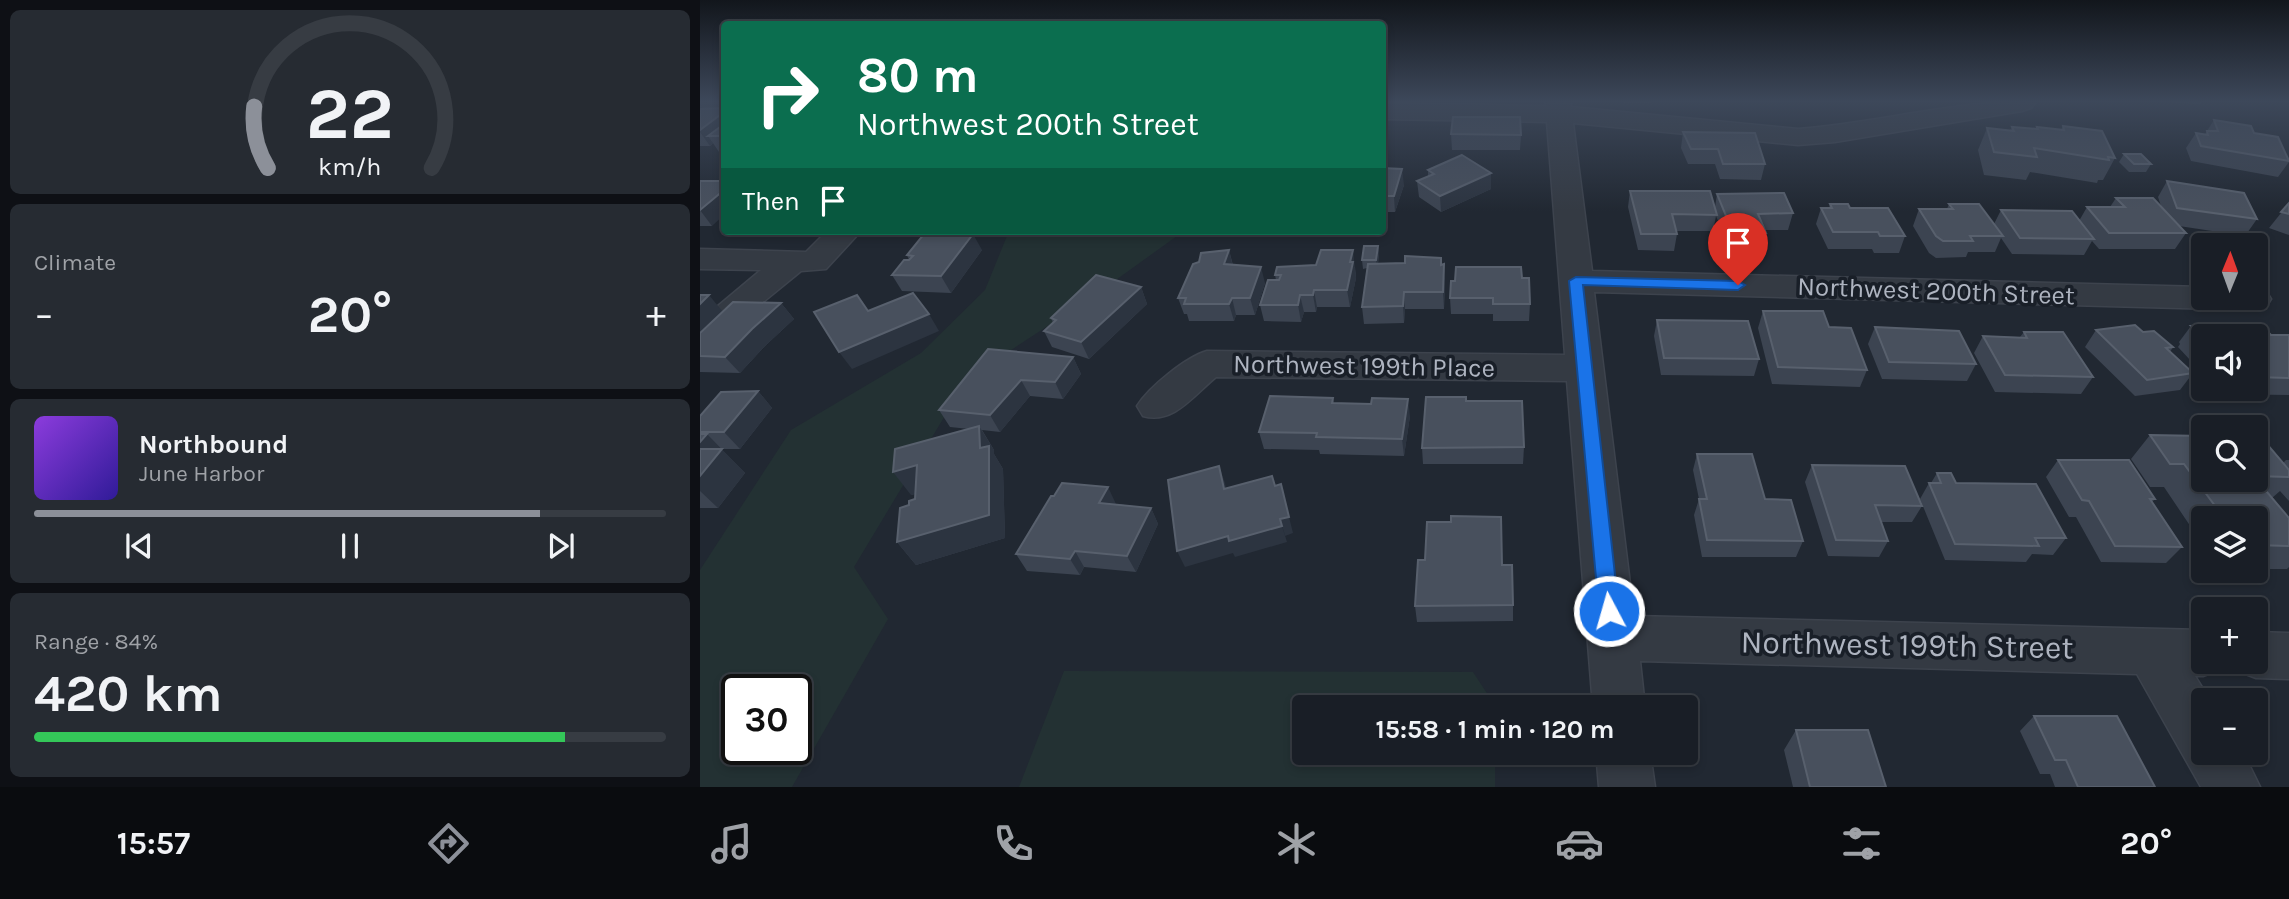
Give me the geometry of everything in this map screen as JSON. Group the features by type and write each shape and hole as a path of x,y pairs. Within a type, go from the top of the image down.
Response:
{"street":[{"path":"1562,138 1618,695"},
{"path":"700,341 734,308 840,235"},
{"path":"700,259 803,262"},
{"name":"Northwest 200th Street","path":"1576,281 2191,297"},
{"name":"Northwest 199th Place","path":"1157,406 1207,364 1585,368"},
{"name":"Northwest 199th Street","path":"1611,638 2191,653"},
{"path":"2151,651 2191,718"},
{"path":"2268,655 2289,656"},
{"path":"1624,765 1627,787"},
{"path":"2219,765 2232,787"}],"shaded area":[{"path":"1007,235 1178,235 1095,295 967,379 854,567 888,619 812,752 812,674 721,674 721,765 805,765 792,787 700,787 700,570 791,430 921,353 985,290"},
{"path":"1064,671 1473,672 1488,695 1292,695 1292,765 1495,765 1495,787 1019,787"}],"building":[{"path":"1686,138 1757,138 1765,164 1723,164 1718,149 1691,149"},
{"path":"1990,138 2105,138 2115,158 2108,157 2109,160 2034,148 2037,157 1994,152"},
{"path":"2198,138 2278,138 2289,161 2201,146"},
{"path":"2124,154 2141,154 2151,164 2134,164"},
{"path":"1462,155 1491,173 1440,196 1417,181 1434,174 1428,170"},
{"path":"1386,168 1402,169 1394,196 1386,196"},
{"path":"700,181 721,181 721,192 700,210"},
{"path":"2167,181 2244,193 2257,219 2177,208"},
{"path":"1630,191 1710,191 1717,215 1672,214 1677,234 1641,234"},
{"path":"1784,193 1793,213 1758,214 1766,233 1733,233 1717,194"},
{"path":"2116,198 2153,198 2186,233 2109,233 2087,207 2125,207"},
{"path":"2289,203 2289,214 2281,212"},
{"path":"1830,204 1848,204 1850,208 1888,208 1905,236 1880,236 1878,232 1833,232 1821,208 1832,208"},
{"path":"1949,204 1979,204 2003,236 1970,236 1973,241 1943,241 1936,236 1919,209 1953,209"},
{"path":"2001,210 2072,211 2094,239 2020,238"},
{"path":"923,235 972,235 941,276 892,275 904,260 913,256 907,255"},
{"path":"1364,246 1378,246 1376,260 1362,260"},
{"path":"1229,250 1224,264 1261,267 1250,298 1232,298 1229,304 1184,304 1186,298 1178,298 1193,264 1199,262 1201,253"},
{"path":"1321,250 1353,250 1347,290 1314,290 1313,295 1300,295 1298,305 1260,305 1268,280 1279,280 1281,275 1275,275 1277,267 1316,265"},
{"path":"1405,256 1441,258 1441,265 1444,264 1443,292 1404,292 1403,306 1362,307 1368,264 1405,263"},
{"path":"1456,267 1521,267 1522,278 1529,278 1530,304 1493,304 1493,298 1450,298 1451,281 1455,281"},
{"path":"1096,275 1141,287 1081,342 1044,331 1056,320 1051,318"},
{"path":"913,293 929,314 839,352 814,312 857,295 868,311"},
{"path":"700,295 709,295 700,304"},
{"path":"733,302 781,303 725,357 700,356 700,333"},
{"path":"1763,311 1823,311 1829,327 1851,328 1867,370 1778,367"},
{"path":"1657,320 1748,321 1759,359 1664,358"},
{"path":"2135,325 2143,332 2154,331 2173,347 2166,348 2191,373 2147,380 2096,330"},
{"path":"1875,327 1959,331 1976,364 1889,362"},
{"path":"2024,332 2063,332 2093,377 2005,375 1983,336 2027,338"},
{"path":"2268,332 2271,335 2289,335 2289,378 2268,377"},
{"path":"988,349 1073,357 1055,382 1021,380 990,415 939,410"},
{"path":"758,391 724,432 700,432 700,416 721,392"},
{"path":"1270,396 1333,398 1332,403 1371,404 1372,398 1408,399 1402,439 1316,437 1317,433 1259,432"},
{"path":"1426,397 1466,397 1466,401 1522,401 1524,447 1422,448"},
{"path":"979,426 980,448 989,446 989,515 897,542 900,508 915,499 917,465 893,472 895,449"},
{"path":"2150,435 2191,436 2191,473 2184,464 2170,464"},
{"path":"2268,445 2289,470 2289,477 2268,476"},
{"path":"700,449 722,449 700,476"},
{"path":"1697,454 1752,454 1765,499 1791,500 1803,541 1707,540 1699,499 1707,499"},
{"path":"2058,460 2129,460 2155,499 2150,499 2182,547 2115,546 2089,501 2082,500"},
{"path":"1812,465 1905,466 1922,506 1875,505 1888,541 1836,540"},
{"path":"1219,466 1224,489 1272,476 1275,486 1281,484 1289,517 1280,519 1282,526 1229,541 1228,536 1177,551 1168,480"},
{"path":"1937,473 1951,473 1956,483 2036,484 2066,538 2035,538 2039,546 1955,544 1929,483 1941,483"},
{"path":"1062,483 1108,487 1099,503 1151,508 1127,556 1075,551 1070,559 1016,554 1051,496 1054,496"},
{"path":"2205,492 2267,492 2289,518 2289,546 2268,545 2268,506 2215,506"},
{"path":"1451,516 1501,517 1502,565 1512,565 1513,605 1415,606 1418,560 1425,560 1427,522 1451,522"},
{"path":"2034,716 2117,716 2155,787 2078,787 2066,760 2055,760"},
{"path":"1796,730 1868,730 1886,787 1810,787"}],"route":[{"path":"1609,611 1576,281 1738,285"}]}
